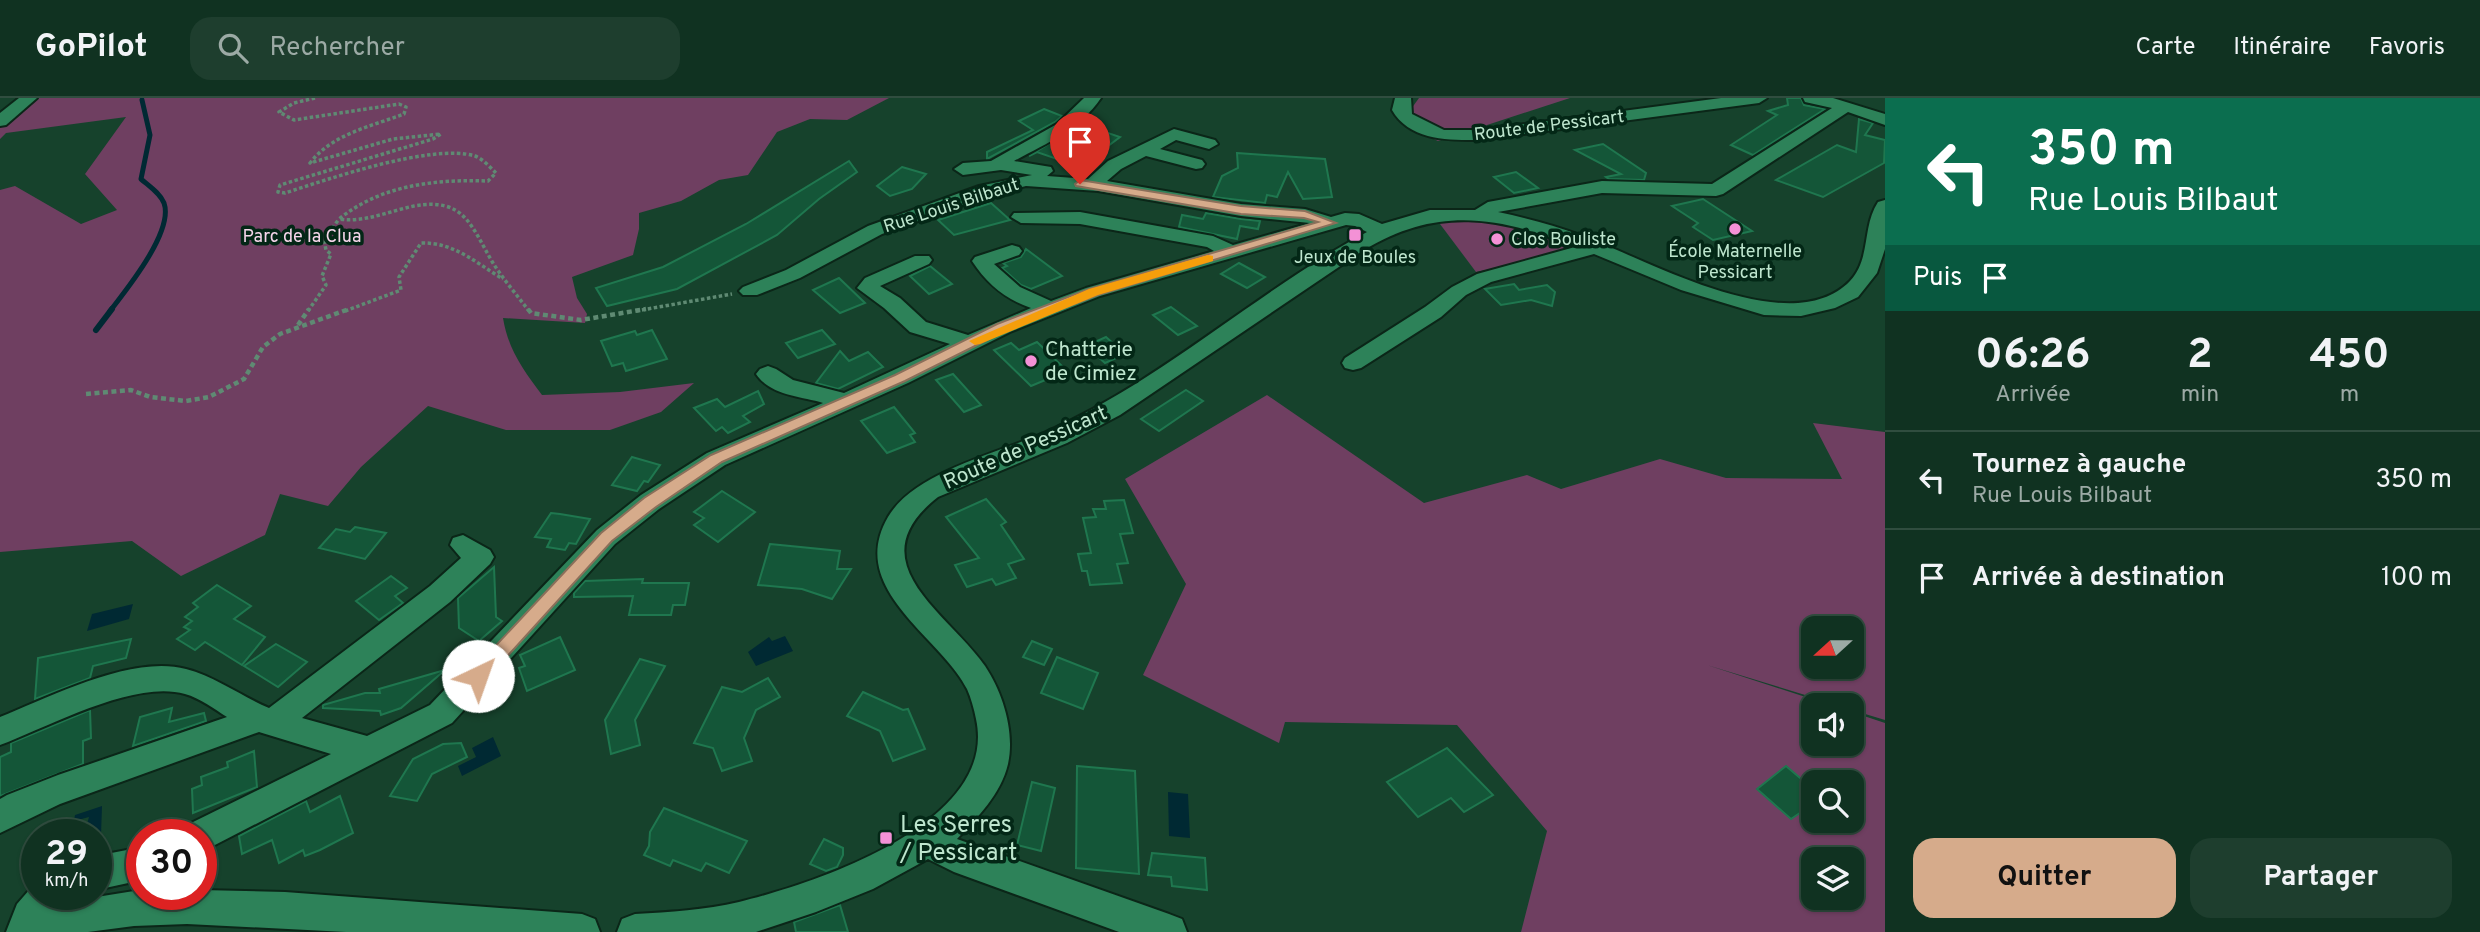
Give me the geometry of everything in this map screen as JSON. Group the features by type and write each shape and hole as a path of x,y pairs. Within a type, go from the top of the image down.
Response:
{"street":[{"path":"0,121 29,98"},
{"path":"1001,165 999,162 1050,137 1073,121 1093,98"},
{"name":"Route de Pessicart","path":"1403,98 1401,110 1414,124 1443,135 1460,136 1751,98"},
{"path":"1811,98 1846,106 1885,120"},
{"path":"1480,215 1488,208 1602,187 1716,190 1846,106"},
{"path":"963,169 1001,165 1097,183 1106,170 1147,151 1174,134 1209,144"},
{"path":"1147,151 1196,164"},
{"name":"Rue Louis Bilbaut","path":"750,291 793,274 875,230 986,190 1026,180 1097,183 1241,210 1305,215 1330,223"},
{"name":"Route de Pessicart","path":"635,932 707,929 822,892 862,876 929,840 969,806 984,784 992,755 994,728 986,700 975,676 911,603 899,584 891,548 902,515 914,501 929,490 1058,437 1112,408 1380,231 1434,215 1480,215 1539,229 1726,299 1767,309 1801,308 1837,299 1858,285 1875,262 1879,220 1885,206"},
{"path":"1021,218 1080,218 1213,242 1231,252"},
{"path":"217,827 441,714 606,537 650,502 716,459 970,343 1093,292 1352,218 1380,231"},
{"path":"1353,363 1433,312 1459,291 1484,278 1594,248"},
{"path":"1012,251 982,261 988,271 1026,302 1052,308"},
{"path":"922,260 872,282 868,288 881,295 918,327 970,343"},
{"path":"881,295 912,284"},
{"path":"768,374 783,386 834,397 843,403"},
{"path":"0,817 21,803 131,762 266,720 440,594 480,557 463,545"},
{"path":"0,731 76,701 139,682 175,679 209,692 266,720 370,751"},
{"path":"929,840 954,856 1169,932"},
{"path":"26,932 60,919 100,910 150,905 300,921 582,932"},
{"path":"26,932 29,916 34,910"}],"path":[{"path":"298,326 326,285 322,276 331,254 326,250 324,240 347,211 389,192 427,183 488,181 496,173 477,156 453,155 344,173 285,193 278,192 280,185 433,139 441,134 421,132 341,157 310,163 315,153 404,114 406,107 399,104 294,120 279,112 294,103 315,98"},
{"path":"339,219 350,221 415,205 441,203 468,220 478,232 492,263 531,313 581,320 750,291"},
{"path":"86,394 131,390 150,397 186,401 209,397 232,387 244,379 263,347 280,334 401,290 399,277 421,243 434,241 458,248 485,270 506,281"}],"green space":[{"name":"Parc de la Clua","path":"36,98 889,98 847,120 810,119 777,132 748,175 719,180 681,201 639,213 639,229 633,255 572,277 577,298 587,314 585,323 503,318 517,359 542,395 620,392 694,383 661,412 610,430 506,430 428,406 361,467 328,506 280,494 265,535 181,576 132,541 0,552 0,190 15,186 81,224 117,210 85,174 126,117 6,133 0,139 0,126 14,120"},
{"path":"1419,98 1570,98 1438,141 1401,123"},
{"name":"Clos Bouliste","path":"1463,218 1505,225 1535,234 1573,253 1476,272 1437,220"},
{"path":"1267,395 1424,503 1527,475 1561,489 1660,459 1726,478 1842,479 1813,423 1885,432 1885,720 1864,714 1864,693 1801,694 1707,665 1801,696 1801,756 1864,756 1864,716 1885,723 1885,932 1521,932 1547,831 1457,725 1285,722 1279,743 1143,675 1186,584 1125,479"}],"water":[{"path":"133,604 129,619 87,631 92,614"},
{"path":"785,636 793,651 756,666 748,652 769,637 772,641"},
{"path":"493,737 501,756 462,776 458,766 476,757 472,748"},
{"path":"1168,792 1188,794 1190,838 1169,836"},
{"path":"102,806 102,819 74,819 75,815"}],"building":[{"path":"1787,98 1801,98 1804,105 1825,109 1753,155 1731,145 1777,115 1768,111 1788,105"},
{"path":"1044,109 1062,116 987,159 987,152 1033,130 1019,121"},
{"path":"1859,119 1873,123 1865,135 1885,140 1884,163 1823,197 1776,180 1837,145 1856,152"},
{"path":"1081,124 1120,137 1080,167 1037,152 1029,156"},
{"path":"1603,144 1646,173 1644,180 1609,179 1606,177 1621,174 1575,150"},
{"path":"1237,153 1325,159 1332,197 1303,199 1288,172 1277,197 1267,195 1265,203 1213,197 1222,176 1238,168"},
{"path":"849,161 857,172 819,199 777,235 677,289 607,306 596,288 663,267 746,224"},
{"path":"902,167 926,174 912,189 890,196 877,186"},
{"path":"1516,172 1538,188 1514,193 1494,177"},
{"path":"1703,199 1752,231 1713,240 1693,227 1698,223 1672,206"},
{"path":"991,203 1010,220 954,235 938,220"},
{"path":"1206,213 1260,221 1258,229 1240,226 1237,239 1179,227 1182,215 1203,219"},
{"path":"1026,249 1062,276 1031,289 1021,285 1002,268 1007,266 1003,263 1021,257"},
{"path":"1239,263 1265,277 1247,288 1221,274"},
{"path":"930,266 952,284 929,294 910,276"},
{"path":"839,278 865,303 840,313 813,290"},
{"path":"1514,284 1519,290 1547,285 1555,292 1552,306 1531,300 1501,305 1485,289"},
{"path":"1171,307 1197,326 1178,335 1153,315"},
{"path":"652,330 667,359 626,371 623,363 612,366 601,341 635,331 637,335"},
{"path":"822,330 835,344 798,358 786,343"},
{"path":"1106,337 1125,354 1105,363 1086,346"},
{"name":"Chatterie de Cimiez","path":"1037,342 1067,371 1031,386 994,350 1011,343 1019,350"},
{"path":"840,351 849,361 868,352 883,367 838,389 816,383"},
{"path":"953,374 981,405 964,412 936,380"},
{"path":"1186,390 1203,401 1159,431 1141,419"},
{"path":"758,391 764,404 743,416 750,422 728,433 722,427 716,431 694,408 717,399 725,407"},
{"path":"894,407 915,433 910,435 915,442 887,453 861,421"},
{"path":"632,457 660,465 648,482 644,481 637,491 612,485"},
{"path":"722,491 755,512 718,542 694,525 704,518 694,512"},
{"path":"986,499 1006,522 1001,525 1024,559 1008,564 1016,578 996,585 992,579 967,587 955,565 979,558 946,517"},
{"path":"1124,500 1133,533 1120,534 1128,563 1117,564 1122,583 1090,585 1087,571 1082,571 1078,554 1091,553 1083,518 1096,517 1093,509 1106,509 1104,501"},
{"path":"551,513 590,519 576,544 569,543 565,550 547,547 551,539 535,537"},
{"path":"355,527 386,533 365,559 319,548 336,529 350,532"},
{"path":"770,544 840,551 837,569 851,569 832,599 802,589 758,585"},
{"path":"494,567 496,617 502,621 479,641 459,628 458,598"},
{"path":"391,576 407,588 395,596 403,603 379,620 356,601"},
{"path":"643,579 642,583 689,583 685,605 673,605 671,615 629,615 633,596 574,597 574,593 585,581"},
{"path":"217,585 251,606 234,619 265,637 242,665 205,642 195,650 177,639 190,630 184,627 192,621 185,617 198,607 193,603"},
{"path":"560,637 575,670 527,691 519,668 525,666 520,655"},
{"path":"131,639 126,658 93,666 90,678 35,699 38,658"},
{"path":"1032,641 1052,649 1044,665 1023,657"},
{"path":"276,644 307,662 278,687 244,666"},
{"path":"1057,657 1098,673 1083,709 1041,693"},
{"path":"640,659 665,666 635,720 640,745 611,754 605,720"},
{"path":"445,670 401,708 381,715 380,711 323,708 323,705 365,693 380,693 379,689"},
{"path":"768,678 780,697 756,710 744,738 752,761 722,771 713,748 694,743 722,687 742,692"},
{"path":"863,692 903,710 908,709 925,749 893,761 880,731 847,716"},
{"path":"172,708 169,722 204,713 206,721 133,746 140,717"},
{"path":"90,710 91,738 83,741 83,764 0,796 0,757 11,752 11,743"},
{"path":"461,743 467,757 432,774 417,801 390,796 413,759 443,744"},
{"path":"1447,748 1493,795 1464,812 1451,798 1418,817 1387,782"},
{"path":"254,751 257,787 193,813 192,789 202,785 201,777 228,767 227,762"},
{"path":"1077,766 1135,771 1139,874 1076,868"},
{"path":"1786,766 1801,779 1801,812 1791,819 1757,789"},
{"path":"1032,782 1055,788 1041,851 1017,845"},
{"path":"340,796 353,833 320,850 305,856 303,850 279,863 272,840 242,854 239,836 306,801 310,812"},
{"path":"664,808 747,841 729,873 706,863 701,871 673,860 670,866 644,855 649,846 650,832"},
{"path":"824,839 843,848 843,855 837,867 826,871 810,864"},
{"path":"1152,853 1205,858 1207,890 1172,886 1171,877 1148,875"},
{"path":"840,905 848,932 796,932 794,922"}],"waterway":[{"path":"110,311 156,244 165,215 162,199 141,179 150,135 142,100"},
{"path":"96,330 112,309"}],"slow traffic":[{"path":"975,341 1002,327 1093,292 1208,259"}],"place":[{"name":"École Maternelle Pessicart","path":"1735,229"},
{"name":"Jeux de Boules","path":"1355,235"},
{"name":"Clos Bouliste","path":"1497,239"},
{"name":"Chatterie de Cimiez","path":"1031,361"},
{"name":"Les Serres / Pessicart","path":"886,838"}],"route":[{"path":"478,676 606,537 650,502 716,459 900,378 1002,327 1093,292 1330,223 1305,215 1241,210 1080,184"}]}
